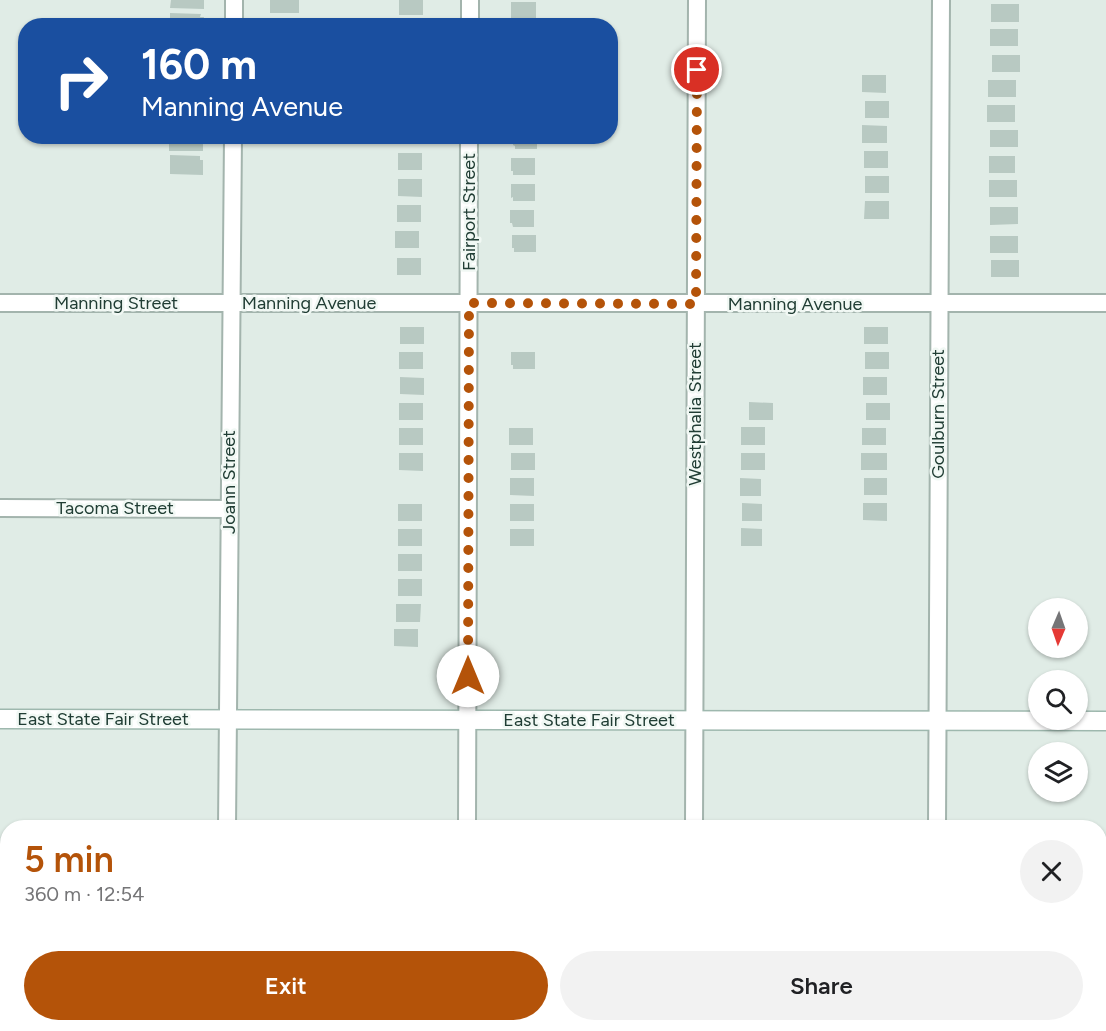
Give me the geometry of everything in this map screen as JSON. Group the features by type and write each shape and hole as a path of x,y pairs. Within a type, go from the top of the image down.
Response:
{"street":[{"path":"234,0 234,18"},
{"path":"470,0 470,18"},
{"name":"Westphalia Street","path":"694,820 697,0"},
{"name":"Goulburn Street","path":"937,820 940,0"},
{"name":"Joann Street","path":"227,820 233,144"},
{"name":"Fairport Street","path":"467,820 470,144"},
{"name":"Manning Street","path":"0,303 231,303"},
{"name":"Manning Avenue","path":"231,303 1106,303"},
{"name":"Tacoma Street","path":"0,508 229,509"},
{"name":"East State Fair Street","path":"0,719 1106,721"}],"building":[{"path":"171,0 204,0 204,9 170,8"},
{"path":"270,0 299,0 299,13 270,13"},
{"path":"399,0 423,0 423,15 399,15"},
{"path":"511,2 536,2 536,18 511,18"},
{"path":"991,4 1019,4 1019,22 991,22"},
{"path":"170,13 201,14 200,17 204,17 204,18 170,18"},
{"path":"990,29 1018,29 1018,46 990,46"},
{"path":"992,55 1020,55 1020,72 992,72"},
{"path":"862,75 886,75 886,93 862,92"},
{"path":"988,80 1016,80 1016,97 988,97"},
{"path":"865,101 889,101 889,118 865,118"},
{"path":"987,105 1015,105 1015,122 987,122"},
{"path":"862,125 887,126 887,143 862,143"},
{"path":"990,130 1018,130 1018,147 990,147"},
{"path":"169,144 203,144 203,151 169,151"},
{"path":"537,144 537,149 515,149 513,145"},
{"path":"864,151 888,151 888,168 864,168"},
{"path":"398,153 422,153 422,170 398,170"},
{"path":"170,155 200,156 200,160 203,160 203,175 170,174"},
{"path":"989,156 1015,156 1015,173 989,173"},
{"path":"511,158 535,158 535,175 513,175"},
{"path":"865,176 889,176 889,193 865,193"},
{"path":"398,179 422,179 422,197 398,196"},
{"path":"989,180 1017,180 1017,197 989,197"},
{"path":"511,184 535,184 535,201 513,201"},
{"path":"865,201 889,201 889,219 864,219"},
{"path":"397,205 421,205 421,222 397,222"},
{"path":"990,207 1018,207 1018,224 990,225"},
{"path":"510,210 534,210 534,227 513,227 510,223"},
{"path":"395,231 419,231 419,248 395,248"},
{"path":"512,235 536,235 536,252 514,252"},
{"path":"990,236 1018,236 1018,253 990,253"},
{"path":"397,258 421,258 421,275 397,275"},
{"path":"991,260 1019,260 1019,277 991,277"},
{"path":"400,327 424,327 424,344 400,344"},
{"path":"864,327 888,327 888,344 864,344"},
{"path":"399,352 423,352 423,369 399,369"},
{"path":"511,352 535,352 535,369 513,369"},
{"path":"865,352 889,352 889,369 865,369"},
{"path":"400,377 424,378 424,395 400,394"},
{"path":"863,377 887,377 887,395 863,395"},
{"path":"749,402 773,403 773,420 749,420"},
{"path":"399,403 423,403 423,420 399,420"},
{"path":"866,403 890,403 890,420 866,420"},
{"path":"741,427 765,427 765,445 741,445"},
{"path":"399,428 423,428 423,445 399,445"},
{"path":"509,428 533,428 533,445 509,445"},
{"path":"862,428 886,428 886,445 862,445"},
{"path":"399,453 423,453 423,471 399,470"},
{"path":"511,453 535,453 535,470 511,470"},
{"path":"741,453 765,453 765,470 741,470"},
{"path":"861,453 887,453 887,470 861,470"},
{"path":"510,478 534,478 534,496 510,495"},
{"path":"740,478 761,479 761,496 740,496"},
{"path":"864,478 887,478 887,495 864,495"},
{"path":"742,503 762,504 762,521 742,521"},
{"path":"863,503 887,503 887,521 863,520"},
{"path":"398,504 422,504 422,521 398,521"},
{"path":"510,504 534,504 534,521 510,521"},
{"path":"741,528 762,529 762,546 741,546"},
{"path":"398,529 422,529 422,546 398,546"},
{"path":"510,529 534,529 534,546 510,546"},
{"path":"398,554 422,554 422,571 398,571"},
{"path":"398,579 422,579 422,596 398,596"},
{"path":"396,604 421,604 420,622 396,622"},
{"path":"394,629 418,629 418,647 394,646"}],"route":[{"path":"468,676 469,303 696,304 697,70"}]}
